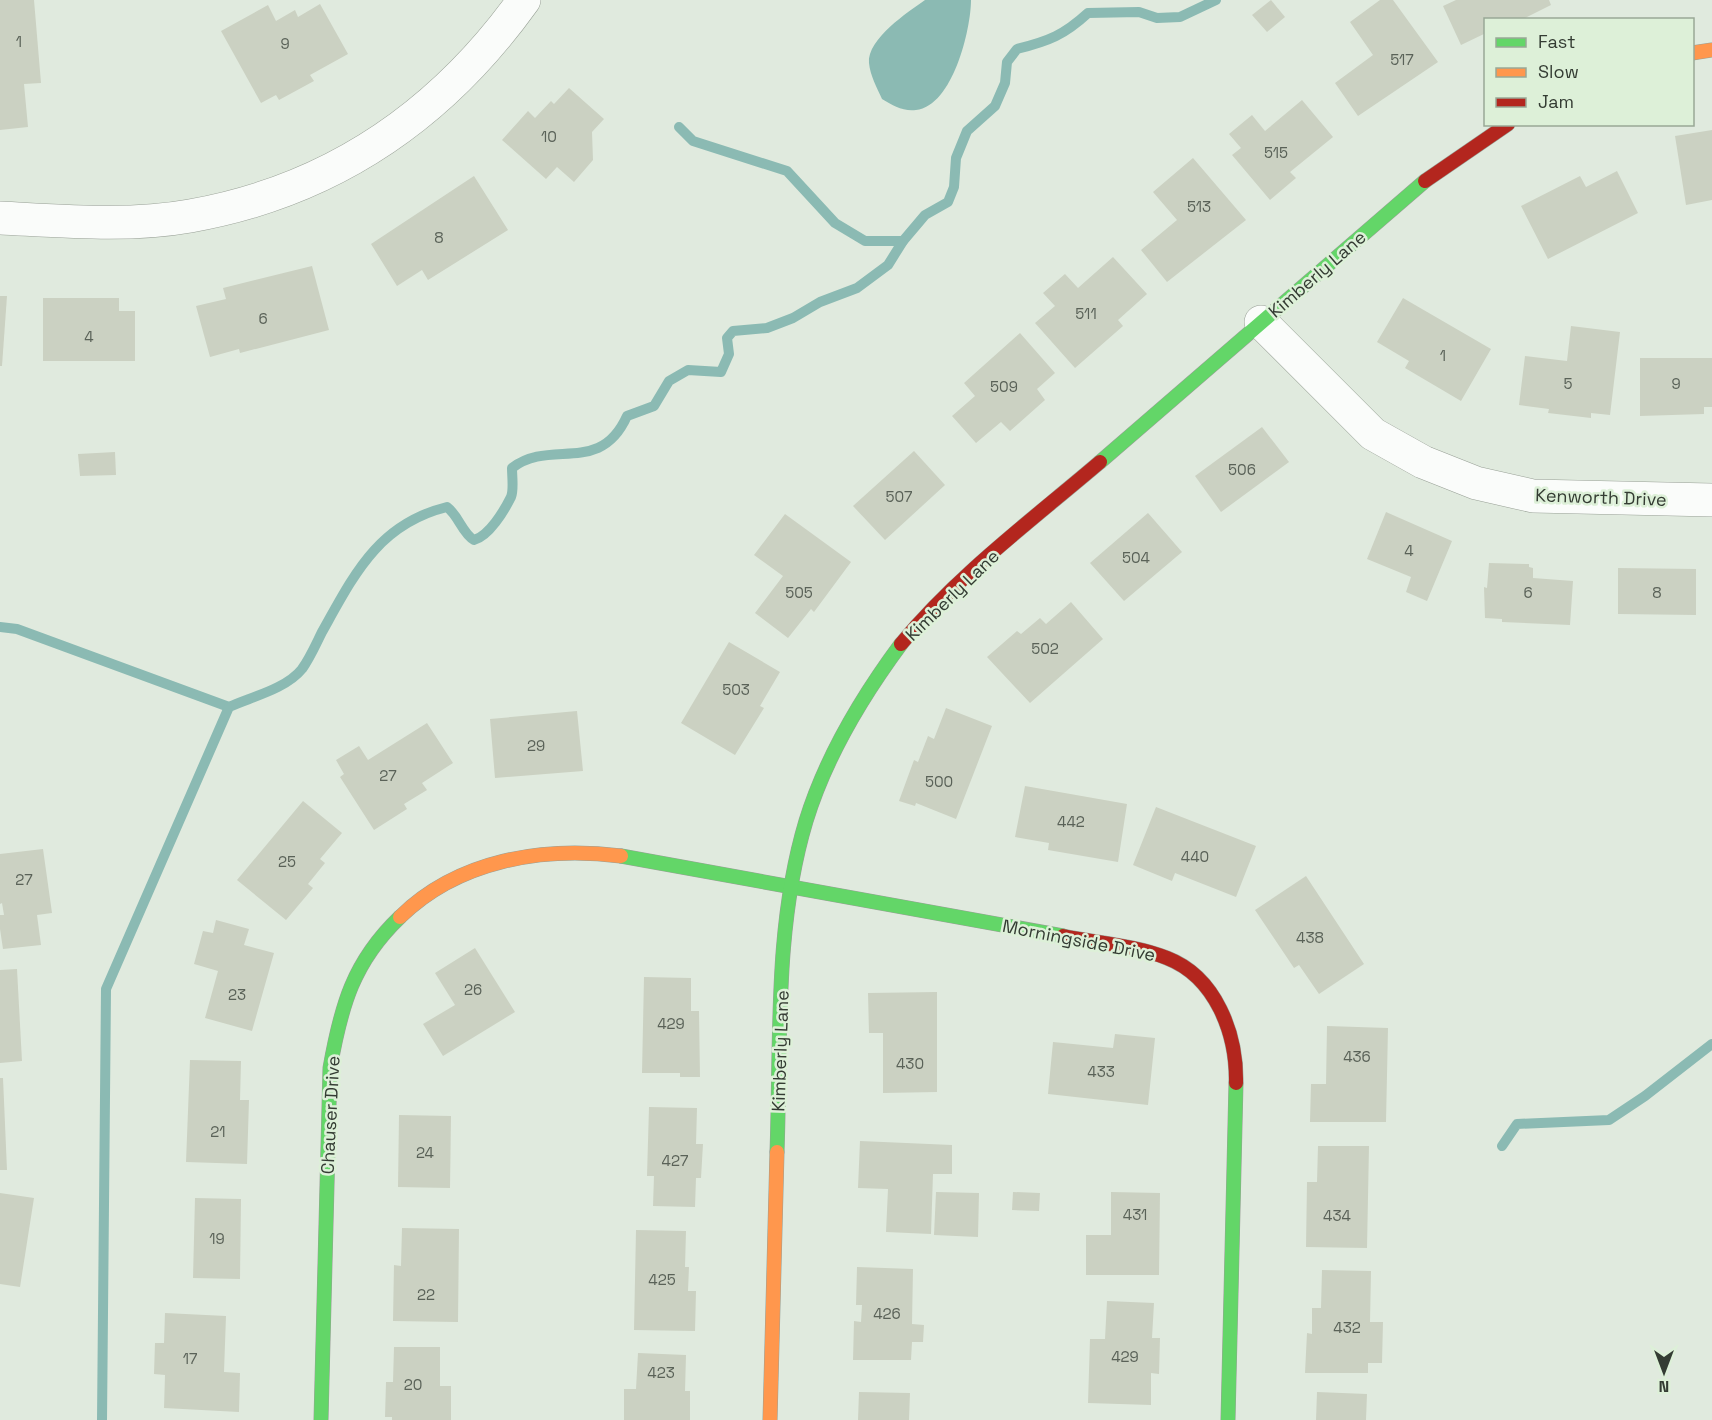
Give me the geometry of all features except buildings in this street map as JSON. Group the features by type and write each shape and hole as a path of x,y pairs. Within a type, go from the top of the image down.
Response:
{"street":[{"path":"0,218 120,222 189,217 263,198 332,171 394,134 453,85 497,36 524,0"},
{"path":"1694,53 1712,50"},
{"name":"Kimberly Lane","path":"770,1420 783,975 792,888 807,822 828,767 853,714 883,668 921,621 978,567 1434,173 1505,126"},
{"name":"Kenworth Drive","path":"1261,322 1373,434 1423,462 1476,483 1533,496 1712,500"},
{"name":"Chauser Drive","path":"321,1420 330,1068 338,1021 349,988 368,953 397,918 425,894 459,874 485,864 521,855 562,852 610,856 792,888"},
{"name":"Morningside Drive","path":"792,888 1091,941 1168,959 1196,976 1214,995 1227,1023 1236,1061 1228,1420"}],"water":[{"path":"925,0 971,0 968,29 950,81 940,95 929,105 916,110 907,110 882,99 871,72 870,54 881,36 890,27"}],"waterway":[{"path":"102,1420 106,989 229,707 278,687 302,669 357,572 371,554 403,526 423,515 447,507 470,537 474,540 480,538 496,522 511,497 512,468 527,460 589,451 603,445 616,434 627,416 654,406 669,381 688,370 721,372 729,354 727,338 733,331 767,328 793,318 820,302 857,288 888,265 903,241 925,215 948,202 954,187 956,158 967,131 995,106 1005,83 1007,62 1017,49 1056,36 1088,13 1139,12 1157,18 1180,17 1216,0"},
{"path":"679,127 693,141 787,171 835,223 865,241 903,241"},
{"path":"0,627 17,629 229,707"},
{"path":"1502,1146 1517,1124 1609,1120 1645,1096 1712,1044"}],"traffic: fast":[{"path":"1100,462 1425,181"},
{"path":"777,1152 781,985 789,902 796,861 814,797 834,751 872,685 901,644"},
{"path":"621,856 1063,936"},
{"path":"321,1420 330,1068 339,1025 360,968 384,934 400,917"},
{"path":"1228,1420 1236,1083"}],"traffic: slow":[{"path":"1694,53 1712,50"},
{"path":"400,917 423,898 448,882 503,861 562,853 621,856"},
{"path":"770,1420 777,1152"}],"traffic: jam":[{"path":"1425,181 1505,126"},
{"path":"901,644 971,571 1100,462"},
{"path":"1063,936 1129,947 1155,954 1184,967 1199,979 1211,993 1228,1027 1233,1045 1236,1083"}]}
